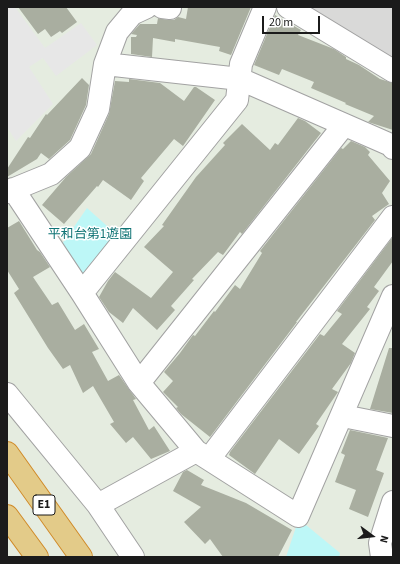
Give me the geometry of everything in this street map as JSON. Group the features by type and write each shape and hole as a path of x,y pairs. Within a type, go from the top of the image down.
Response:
{"highway":[{"name":"E1","path":"7,453 81,557"},
{"path":"7,516 37,557"}],"street":[{"path":"147,7 132,14 117,32 105,64 98,109 80,148 51,174 10,191 82,293 139,383 203,455 298,516 343,416 393,296"},
{"path":"82,293 237,100 240,79 240,64 265,7"},
{"path":"288,7 393,71"},
{"path":"105,64 240,79 392,146 393,148"},
{"path":"139,383 344,125"},
{"path":"98,505 203,455 393,217"},
{"path":"7,394 98,505 133,557"},
{"path":"343,416 393,426"},
{"path":"382,557 380,543 393,502"}],"shaded area":[{"path":"7,7 15,7 45,48 81,23 97,45 56,76 43,58 29,67 53,104 16,141 7,127"},
{"path":"309,7 393,7 393,58"}],"green space":[{"name":"平和台第1遊園","path":"87,208 116,234 83,274 62,244"},
{"path":"306,525 340,553 339,557 286,557 296,527"}],"building":[{"path":"18,7 66,7 77,22 62,33 60,31 51,37 45,29 38,34"},
{"path":"188,7 251,7 231,55 219,51 220,47 175,39 175,42 153,38 152,57 131,54 131,37 136,37 137,35 131,34 140,24 157,24 158,18 174,20 178,17 186,19"},
{"path":"275,15 301,30 298,35 334,49 346,57 346,59 359,65 380,79 393,83 393,130 368,122 374,116 311,88 314,82 282,69 279,75 254,65"},
{"path":"82,78 89,85 86,105 70,140 49,159 41,153 37,159 7,177 7,169 28,137 30,138 46,114 47,115"},
{"path":"129,79 160,83 184,101 194,87 215,100 183,146 174,139 141,178 144,181 131,200 103,180 64,224 42,205 66,177 91,154 109,114 115,81 129,82"},
{"path":"298,118 305,121 321,133 242,234 240,232 223,255 218,252 192,279 194,280 171,306 175,310 157,330 133,308 123,323 109,312 99,297 115,272 151,298 173,272 144,247 164,226 162,225 196,177 225,145 223,143 242,124 270,150 275,143 278,145"},
{"path":"351,141 365,147 370,152 368,155 390,181 382,193 389,204 372,216 375,220 210,437 181,414 176,408 178,407 163,392 173,381 164,372 193,335 195,336 214,311 215,312 235,285 240,289 262,253 260,251 341,148 343,149"},
{"path":"19,221 37,250 50,267 33,277 52,305 58,302 75,330 84,324 99,349 92,352 108,381 119,375 136,399 133,400 149,430 154,426 170,451 151,459 133,437 126,443 110,424 114,422 93,386 83,393 70,365 63,369 48,348 14,293 19,289 7,270 7,228"},
{"path":"392,238 393,261 374,287 379,291 367,307 370,309 342,344 355,353 351,363 332,389 338,392 316,424 319,426 299,454 279,439 255,474 229,455 230,452 320,334 324,336 342,314 337,311"},
{"path":"389,348 393,348 393,413 370,409"},
{"path":"350,430 388,438 376,470 384,473 368,517 349,509 356,490 335,482 345,455 341,453"},
{"path":"187,470 204,480 201,485 246,503 292,530 278,557 223,557 210,539 205,544 184,522 201,507 173,491 183,472"}]}
